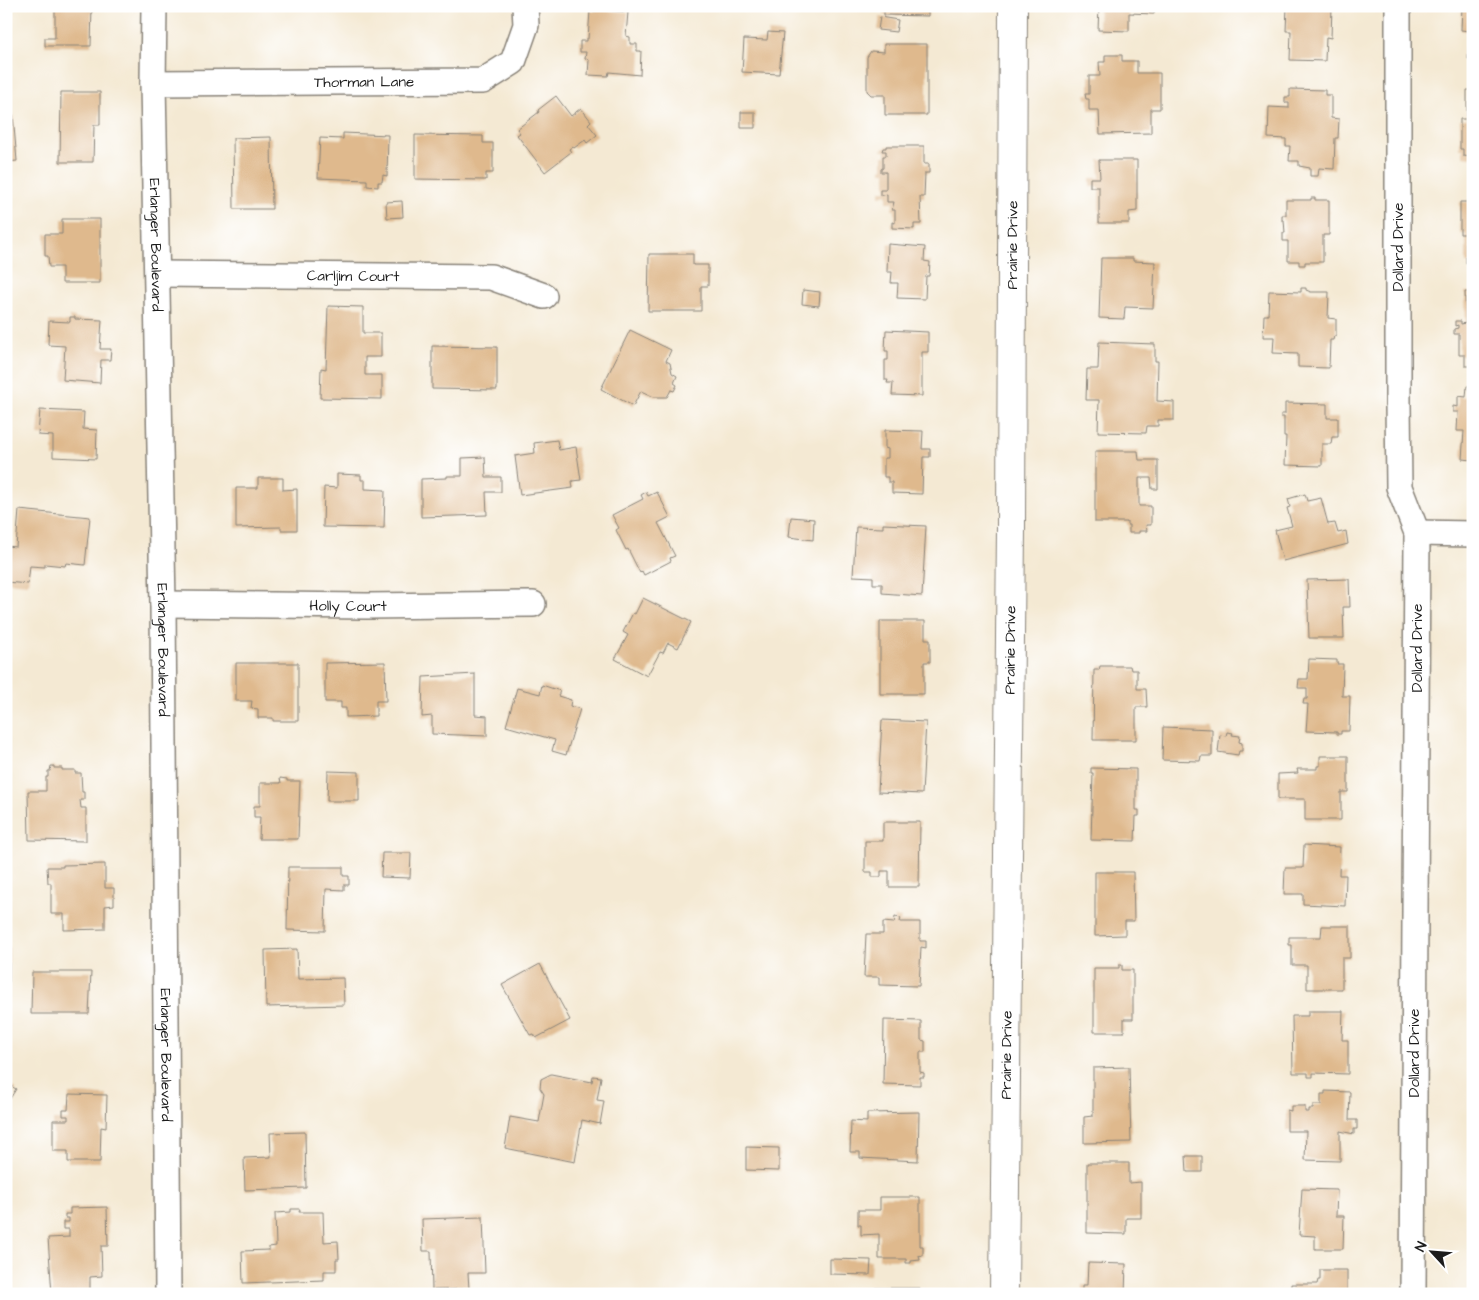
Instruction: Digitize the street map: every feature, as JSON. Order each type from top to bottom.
[{"type":"street","name":"Erlanger Boulevard","points":[[154,6],[153,83],[163,604],[168,1294]]},
{"type":"street","name":"Thorman Lane","points":[[153,83],[483,81],[513,62],[526,26],[525,6]]},
{"type":"street","name":"Prairie Drive","points":[[1004,1294],[1011,548],[1013,6]]},
{"type":"street","name":"Dollard Drive","points":[[1398,6],[1399,487],[1418,533],[1413,1294]]},
{"type":"street","name":"Carljim Court","points":[[158,274],[491,277],[544,296]]},
{"type":"street","points":[[1418,533],[1473,534]]},
{"type":"street","name":"Holly Court","points":[[163,604],[367,606],[532,604]]},
{"type":"building","points":[[55,6],[92,6],[91,46],[45,46],[45,38],[55,38]]},
{"type":"building","points":[[884,6],[928,6],[928,16],[884,15]]},
{"type":"building","points":[[1099,6],[1155,6],[1154,14],[1129,13],[1129,31],[1098,30]]},
{"type":"building","points":[[1287,6],[1332,6],[1331,38],[1326,37],[1325,61],[1290,60],[1291,31],[1286,31]]},
{"type":"building","points":[[1462,6],[1473,6],[1473,59],[1468,59],[1469,31],[1461,30]]},
{"type":"building","points":[[595,8],[628,12],[626,36],[630,37],[630,44],[637,44],[637,51],[641,51],[640,75],[609,72],[608,76],[588,75],[589,60],[585,59],[586,52],[580,52],[580,41],[588,39],[590,11],[595,11]]},
{"type":"building","points":[[880,17],[898,20],[896,32],[878,30]]},
{"type":"building","points":[[768,32],[783,33],[779,74],[742,72],[744,39],[767,40]]},
{"type":"building","points":[[884,44],[927,44],[927,115],[885,115],[885,95],[871,95],[867,91],[867,57],[871,51],[884,52]]},
{"type":"building","points":[[1105,55],[1122,55],[1122,61],[1137,61],[1137,73],[1160,73],[1160,109],[1151,109],[1151,133],[1100,134],[1099,110],[1089,110],[1089,99],[1086,99],[1085,94],[1089,94],[1089,76],[1100,76],[1099,62],[1105,62]]},
{"type":"building","points":[[1290,89],[1325,90],[1325,95],[1331,95],[1331,118],[1339,119],[1338,138],[1335,138],[1334,169],[1319,168],[1318,176],[1310,176],[1310,168],[1299,166],[1299,161],[1289,161],[1290,146],[1286,146],[1286,139],[1268,138],[1269,107],[1289,108],[1289,103],[1285,103],[1285,97],[1290,97]]},
{"type":"building","points":[[1467,90],[1473,90],[1473,157],[1463,156],[1463,149],[1460,149],[1460,119],[1467,119]]},
{"type":"building","points":[[61,92],[100,92],[100,125],[94,125],[93,162],[60,162]]},
{"type":"building","points":[[6,95],[9,95],[11,115],[13,115],[17,161],[6,162]]},
{"type":"building","points":[[556,96],[571,116],[581,108],[591,121],[588,124],[597,135],[587,143],[585,140],[574,148],[573,146],[569,149],[571,152],[545,172],[517,135],[520,133],[517,129]]},
{"type":"building","points":[[741,112],[755,112],[755,128],[741,128]]},
{"type":"building","points":[[343,133],[388,135],[387,176],[383,175],[382,182],[378,182],[378,187],[367,186],[367,180],[318,178],[320,138],[343,139]]},
{"type":"building","points":[[415,135],[483,136],[483,143],[493,143],[493,173],[486,173],[486,180],[415,179]]},
{"type":"building","points":[[271,137],[272,209],[234,209],[233,138]]},
{"type":"building","points":[[886,146],[924,146],[924,164],[929,164],[929,173],[925,173],[924,197],[920,197],[921,224],[914,224],[914,229],[892,228],[892,222],[895,223],[895,210],[892,210],[894,202],[887,202],[887,194],[880,196],[880,190],[886,190],[886,172],[881,172],[881,169],[883,168],[883,156],[886,156],[886,151],[882,151]]},
{"type":"building","points":[[1099,160],[1137,160],[1137,211],[1129,212],[1129,223],[1099,223],[1099,187],[1090,187],[1090,178],[1100,178]]},
{"type":"building","points":[[1311,198],[1315,198],[1315,200],[1329,200],[1329,235],[1323,235],[1323,262],[1305,262],[1305,265],[1299,265],[1299,261],[1288,261],[1288,241],[1283,241],[1283,233],[1285,233],[1282,215],[1286,215],[1286,200],[1311,200]]},
{"type":"building","points":[[1469,199],[1473,199],[1473,263],[1466,263],[1466,234],[1460,234],[1460,202],[1468,202]]},
{"type":"building","points":[[402,201],[403,217],[387,218],[386,202]]},
{"type":"building","points":[[62,219],[100,219],[100,283],[62,283],[62,267],[49,267],[48,256],[45,256],[45,234],[62,234]]},
{"type":"building","points":[[888,244],[925,247],[924,261],[930,262],[929,276],[926,276],[925,299],[897,298],[898,283],[891,283],[892,272],[887,272]]},
{"type":"building","points":[[649,254],[693,254],[693,265],[708,265],[708,286],[701,286],[701,311],[648,311]]},
{"type":"building","points":[[1101,258],[1133,258],[1133,261],[1155,262],[1153,308],[1125,307],[1124,319],[1099,318]]},
{"type":"building","points":[[1301,288],[1306,288],[1306,290],[1311,292],[1329,292],[1328,318],[1336,319],[1336,336],[1334,336],[1333,340],[1330,340],[1329,368],[1298,367],[1298,354],[1273,353],[1274,337],[1263,337],[1264,315],[1268,315],[1269,291],[1301,292]]},
{"type":"building","points":[[803,290],[820,292],[819,306],[802,304]]},
{"type":"building","points":[[1465,292],[1473,292],[1473,366],[1465,366],[1465,355],[1459,355],[1459,334],[1454,334],[1454,329],[1458,328],[1458,325],[1455,326],[1455,321],[1461,321],[1461,324],[1466,323]]},
{"type":"building","points":[[328,306],[363,307],[363,333],[381,333],[381,357],[365,357],[365,375],[382,375],[382,399],[320,398],[321,368],[326,369]]},
{"type":"building","points":[[70,317],[75,317],[75,319],[102,320],[100,349],[111,349],[110,360],[101,360],[100,383],[63,380],[65,346],[48,345],[49,321],[70,322]]},
{"type":"building","points":[[630,330],[671,350],[666,361],[670,363],[672,373],[677,376],[674,383],[677,385],[674,391],[671,390],[667,397],[654,397],[641,391],[633,406],[601,389]]},
{"type":"building","points":[[886,330],[928,332],[928,352],[922,352],[922,396],[892,395],[893,383],[887,383],[888,380],[885,380],[885,360],[888,360],[888,351],[885,351]]},
{"type":"building","points":[[1099,342],[1155,344],[1155,361],[1158,361],[1157,401],[1174,402],[1174,420],[1158,420],[1158,426],[1147,426],[1146,433],[1098,432],[1099,400],[1086,400],[1087,369],[1098,369]]},
{"type":"building","points":[[432,346],[497,347],[497,390],[432,389]]},
{"type":"building","points":[[1467,386],[1473,386],[1473,460],[1462,459],[1464,431],[1457,431],[1458,412],[1453,412],[1453,406],[1458,407],[1458,396],[1466,397]]},
{"type":"building","points":[[1285,403],[1327,404],[1327,418],[1338,418],[1338,437],[1332,437],[1331,444],[1322,444],[1322,466],[1285,465],[1286,436],[1284,436],[1284,417],[1281,417],[1281,414],[1285,414]]},
{"type":"building","points":[[40,410],[84,412],[83,429],[97,430],[96,459],[53,457],[53,436],[38,435]]},
{"type":"building","points":[[885,430],[923,431],[922,449],[930,449],[930,457],[923,457],[922,494],[892,493],[892,482],[888,482],[888,477],[884,477],[884,458],[888,458],[888,449],[885,448]]},
{"type":"building","points":[[557,440],[559,450],[576,447],[581,480],[572,481],[573,488],[520,495],[515,456],[535,453],[534,443]]},
{"type":"building","points":[[1095,451],[1138,451],[1139,460],[1158,460],[1158,489],[1152,489],[1151,478],[1139,478],[1139,506],[1151,506],[1151,525],[1146,525],[1147,531],[1129,533],[1127,522],[1095,522]]},
{"type":"building","points":[[485,457],[486,477],[501,477],[501,492],[486,492],[487,515],[421,517],[421,479],[462,476],[462,458]]},
{"type":"building","points":[[337,474],[361,475],[361,480],[365,480],[365,489],[385,490],[384,528],[323,527],[324,487],[337,488]]},
{"type":"building","points":[[258,478],[283,478],[283,490],[297,489],[297,530],[281,530],[281,527],[236,528],[236,488],[258,488]]},
{"type":"building","points":[[646,492],[648,496],[657,492],[670,517],[658,523],[675,556],[670,558],[671,561],[644,575],[642,571],[640,573],[628,549],[626,550],[616,530],[619,528],[612,515],[643,499],[641,495]]},
{"type":"building","points":[[1305,494],[1307,501],[1321,498],[1328,524],[1335,523],[1338,533],[1346,531],[1348,544],[1283,561],[1275,530],[1292,526],[1287,508],[1290,507],[1288,499]]},
{"type":"building","points":[[19,510],[90,517],[85,565],[66,563],[65,566],[45,564],[45,567],[30,566],[28,584],[6,582],[6,546],[16,547]]},
{"type":"building","points":[[791,517],[814,519],[813,540],[789,537]]},
{"type":"building","points":[[883,524],[926,526],[922,596],[882,593],[882,584],[873,584],[873,577],[853,576],[856,527],[883,528]]},
{"type":"building","points":[[1349,579],[1350,607],[1343,607],[1344,638],[1309,638],[1307,580]]},
{"type":"building","points":[[643,598],[691,622],[678,648],[668,643],[663,653],[660,652],[647,676],[615,659],[628,635],[623,632]]},
{"type":"building","points":[[880,621],[925,621],[925,639],[930,639],[930,662],[924,662],[924,694],[880,694]]},
{"type":"building","points":[[1309,659],[1337,660],[1337,664],[1343,664],[1342,696],[1350,696],[1349,731],[1341,731],[1341,734],[1337,734],[1337,732],[1306,731],[1308,704],[1303,704],[1304,699],[1307,699],[1307,688],[1298,688],[1299,679],[1308,679]]},
{"type":"building","points":[[385,662],[386,701],[376,701],[376,716],[346,717],[346,708],[341,708],[341,702],[325,702],[325,663]]},
{"type":"building","points":[[236,663],[298,663],[298,721],[273,721],[273,718],[258,718],[258,709],[251,708],[252,701],[236,701]]},
{"type":"building","points":[[1100,666],[1130,666],[1131,670],[1137,670],[1137,689],[1146,689],[1147,707],[1136,707],[1136,740],[1093,740],[1094,670],[1099,670]]},
{"type":"building","points":[[475,674],[475,715],[487,716],[487,736],[432,734],[432,716],[422,717],[423,677]]},
{"type":"building","points":[[542,685],[560,691],[558,696],[571,700],[570,706],[580,709],[566,755],[552,751],[555,740],[506,726],[517,688],[540,694]]},
{"type":"building","points":[[882,720],[926,722],[922,794],[878,792]]},
{"type":"building","points":[[1163,727],[1212,729],[1212,756],[1201,756],[1200,761],[1162,760]]},
{"type":"building","points":[[1227,732],[1240,736],[1239,742],[1242,743],[1242,751],[1239,751],[1238,755],[1218,752],[1220,735],[1226,736]]},
{"type":"building","points":[[1320,756],[1348,756],[1348,792],[1341,792],[1341,820],[1305,820],[1305,799],[1278,799],[1278,774],[1298,773],[1297,769],[1317,769],[1317,766],[1320,766]]},
{"type":"building","points":[[51,766],[62,768],[62,770],[75,770],[75,773],[81,773],[84,800],[80,800],[81,808],[86,808],[86,841],[29,840],[28,791],[46,791],[46,777],[48,777],[48,771],[50,771]]},
{"type":"building","points":[[1091,768],[1136,769],[1136,810],[1139,810],[1139,816],[1136,816],[1135,841],[1091,840],[1093,773],[1091,773]]},
{"type":"building","points":[[328,771],[359,772],[359,801],[327,801]]},
{"type":"building","points":[[280,778],[287,779],[287,781],[300,781],[298,839],[259,839],[260,817],[254,817],[254,806],[260,806],[260,783],[281,783]]},
{"type":"building","points":[[883,822],[920,822],[919,887],[889,887],[889,871],[881,871],[881,877],[872,877],[872,872],[865,872],[865,841],[883,841]]},
{"type":"building","points":[[1304,845],[1340,847],[1339,875],[1346,875],[1345,906],[1303,904],[1303,894],[1284,894],[1285,868],[1303,868]]},
{"type":"building","points":[[382,853],[411,853],[410,878],[381,877]]},
{"type":"building","points":[[105,864],[105,888],[114,888],[114,905],[105,906],[105,929],[64,930],[64,914],[51,914],[51,883],[48,883],[47,867]]},
{"type":"building","points":[[288,867],[343,867],[343,876],[349,876],[349,885],[344,885],[344,890],[326,889],[325,931],[287,930]]},
{"type":"building","points":[[1095,872],[1133,872],[1134,921],[1125,921],[1125,935],[1095,936]]},
{"type":"building","points":[[895,917],[901,918],[900,922],[920,922],[920,941],[926,941],[926,948],[921,947],[919,986],[879,985],[879,977],[864,977],[866,934],[883,934],[883,922],[894,923]]},
{"type":"building","points":[[1322,926],[1350,926],[1350,958],[1342,958],[1342,989],[1307,989],[1307,965],[1292,965],[1292,945],[1289,945],[1289,937],[1321,937]]},
{"type":"building","points":[[9,947],[9,982],[6,982],[6,948]]},
{"type":"building","points":[[297,949],[298,979],[343,978],[344,1005],[266,1007],[265,950]]},
{"type":"building","points":[[540,964],[570,1020],[536,1038],[534,1034],[530,1035],[502,985]]},
{"type":"building","points":[[1119,965],[1122,965],[1122,970],[1133,970],[1133,1019],[1124,1019],[1124,1032],[1094,1032],[1094,968],[1119,968]]},
{"type":"building","points":[[32,972],[91,972],[89,1014],[31,1014]]},
{"type":"building","points":[[1308,1011],[1343,1011],[1342,1040],[1348,1040],[1348,1074],[1313,1073],[1313,1077],[1308,1077],[1308,1073],[1293,1073],[1292,1016],[1308,1016]]},
{"type":"building","points":[[884,1020],[921,1021],[921,1040],[925,1041],[925,1052],[920,1052],[920,1072],[924,1073],[924,1077],[920,1077],[920,1085],[883,1084]]},
{"type":"building","points":[[1129,1067],[1131,1142],[1084,1143],[1084,1117],[1093,1116],[1093,1068]]},
{"type":"building","points":[[551,1074],[592,1082],[593,1076],[601,1077],[597,1100],[604,1101],[600,1124],[582,1120],[575,1162],[505,1148],[510,1117],[539,1122],[544,1094],[540,1088],[541,1079]]},
{"type":"building","points":[[6,1083],[16,1089],[6,1105]]},
{"type":"building","points":[[1325,1091],[1350,1092],[1349,1120],[1357,1120],[1357,1129],[1354,1129],[1354,1134],[1340,1131],[1340,1161],[1305,1160],[1306,1131],[1287,1131],[1287,1110],[1291,1111],[1291,1106],[1305,1106],[1305,1112],[1309,1112],[1309,1109],[1313,1109],[1313,1105],[1321,1105],[1321,1094],[1325,1094]]},
{"type":"building","points":[[69,1094],[107,1095],[106,1128],[101,1127],[100,1162],[68,1162],[68,1151],[53,1151],[53,1120],[68,1120],[68,1116],[63,1116],[63,1110],[68,1110]]},
{"type":"building","points":[[919,1112],[918,1161],[860,1158],[860,1152],[850,1152],[851,1121],[867,1122],[867,1113]]},
{"type":"building","points":[[305,1132],[306,1188],[245,1190],[244,1158],[271,1157],[270,1133]]},
{"type":"building","points":[[746,1147],[779,1148],[779,1171],[746,1170]]},
{"type":"building","points":[[1186,1156],[1202,1156],[1202,1172],[1187,1172]]},
{"type":"building","points":[[1087,1163],[1129,1163],[1129,1183],[1141,1182],[1141,1218],[1126,1218],[1126,1234],[1087,1233]]},
{"type":"building","points":[[1302,1189],[1337,1190],[1336,1216],[1344,1216],[1343,1249],[1315,1249],[1315,1236],[1299,1235]]},
{"type":"building","points":[[880,1197],[920,1197],[920,1246],[923,1246],[923,1256],[919,1255],[920,1260],[906,1263],[906,1259],[879,1259],[879,1234],[861,1235],[861,1225],[858,1225],[858,1210],[880,1210]]},
{"type":"building","points":[[107,1207],[108,1246],[101,1246],[102,1276],[90,1277],[90,1294],[52,1294],[48,1238],[69,1237],[69,1229],[63,1229],[63,1222],[69,1222],[69,1218],[65,1218],[65,1214],[70,1214],[70,1208]]},
{"type":"building","points":[[291,1209],[300,1209],[299,1212],[323,1212],[324,1242],[338,1241],[339,1259],[336,1259],[336,1271],[324,1271],[324,1280],[243,1283],[242,1251],[269,1250],[269,1247],[276,1246],[275,1213],[291,1212]]},
{"type":"building","points":[[483,1217],[485,1273],[468,1273],[469,1289],[432,1290],[431,1251],[423,1251],[422,1219]]},
{"type":"building","points":[[830,1259],[871,1260],[870,1275],[830,1274]]},
{"type":"building","points":[[1088,1263],[1126,1264],[1125,1294],[1088,1294],[1088,1292],[1082,1291],[1082,1285],[1087,1285]]},
{"type":"building","points":[[1320,1270],[1347,1270],[1347,1294],[1291,1294],[1291,1284],[1317,1284],[1318,1280],[1320,1280]]},
{"type":"building","points":[[875,1288],[920,1288],[920,1294],[875,1294]]}]
